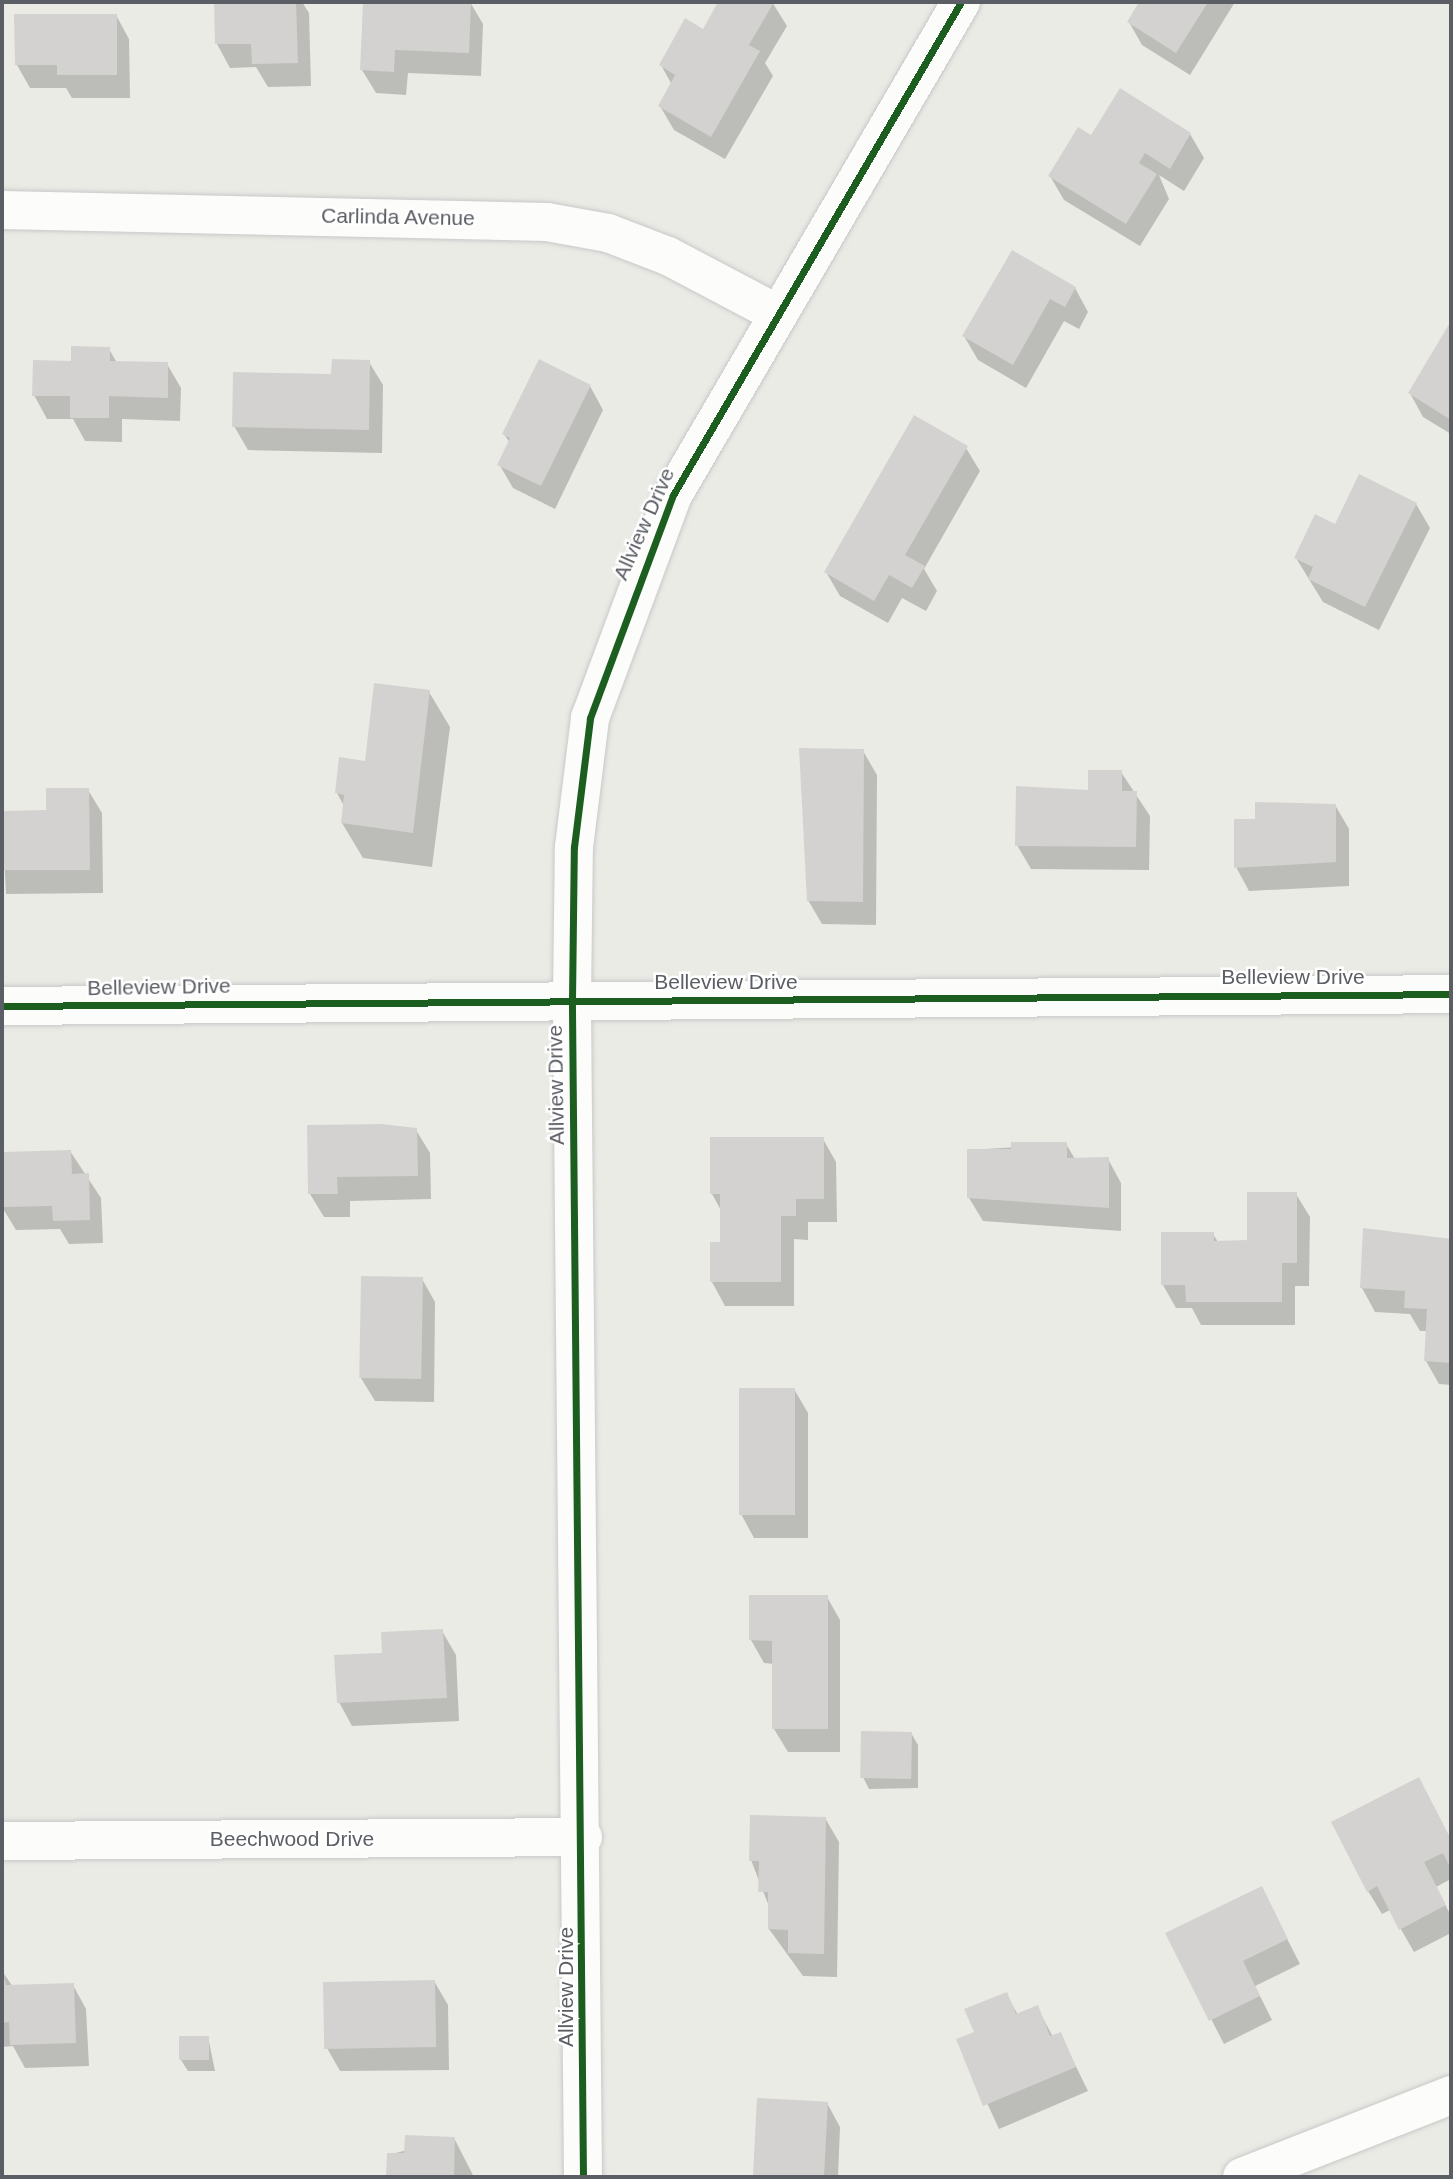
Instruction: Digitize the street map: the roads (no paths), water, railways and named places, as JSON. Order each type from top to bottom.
[{"type":"street","name":"Allview Drive","points":[[583,2177],[583,1837],[572,1000],[574,847],[590,718],[673,495],[774,312],[961,2]]},
{"type":"street","name":"Carlinda Avenue","points":[[2,210],[547,222],[608,233],[668,256],[774,312]]},
{"type":"street","name":"Belleview Drive","points":[[2,1006],[1451,994]]},
{"type":"street","name":"Beechwood Drive","points":[[2,1841],[583,1837]]},
{"type":"street","points":[[1242,2177],[1451,2095]]}]
